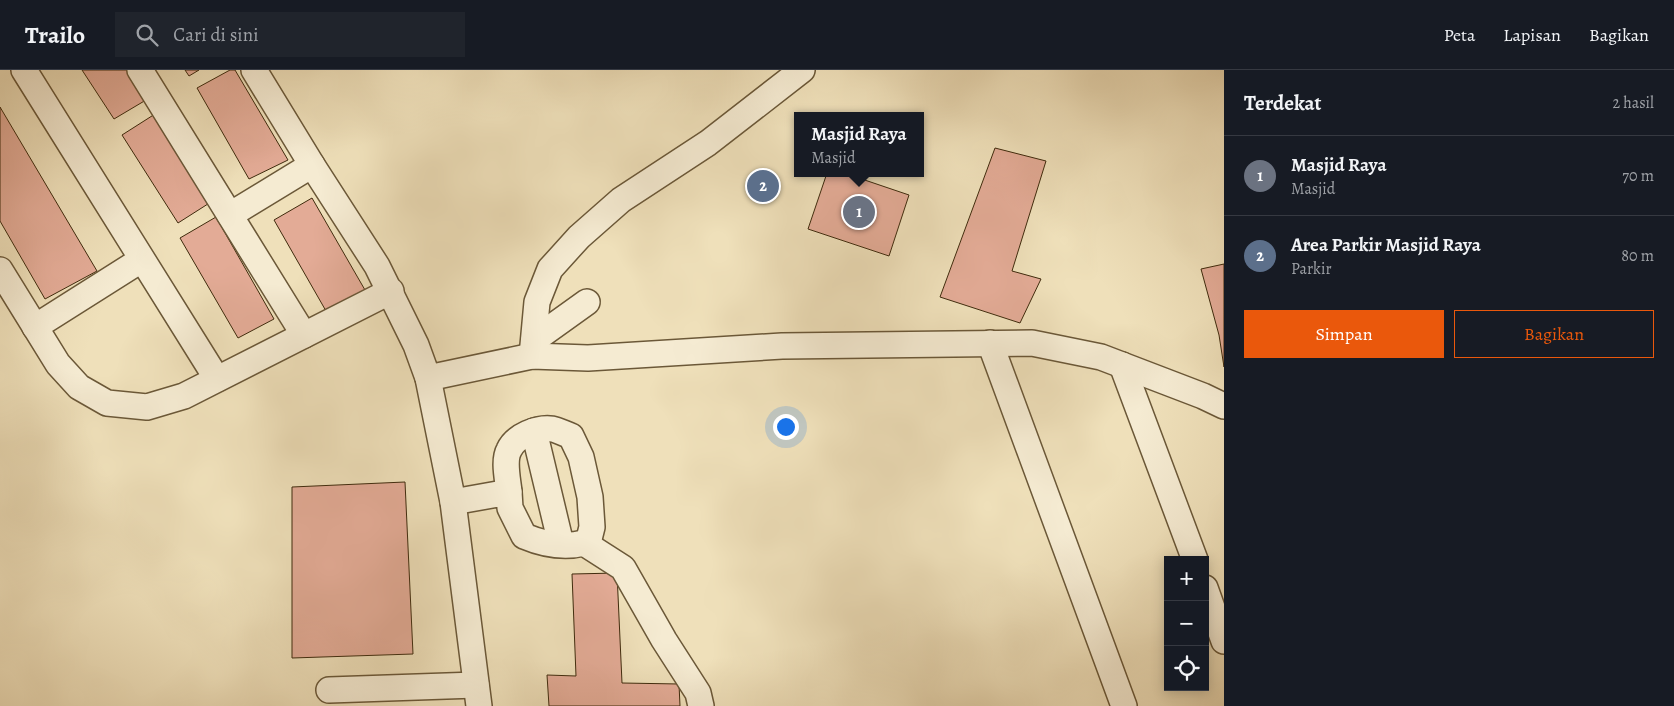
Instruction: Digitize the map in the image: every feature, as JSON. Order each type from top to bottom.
[{"type":"street","points":[[24,70],[217,379]]},
{"type":"street","points":[[140,70],[304,335]]},
{"type":"street","points":[[254,70],[377,266],[416,345],[428,378],[453,502],[478,695],[329,690]]},
{"type":"street","points":[[533,348],[537,302],[550,269],[579,237],[621,200],[708,143],[802,70]]},
{"type":"street","points":[[230,215],[312,165]]},
{"type":"street","points":[[35,328],[141,260]]},
{"type":"street","points":[[0,270],[58,364],[79,387],[107,403],[147,407],[184,396],[391,291]]},
{"type":"street","points":[[428,378],[533,348],[587,302]]},
{"type":"street","points":[[990,343],[1124,706]]},
{"type":"street","points":[[533,348],[588,358],[782,346],[1032,343],[1101,357],[1203,396],[1224,406]]},
{"type":"street","points":[[1122,365],[1194,556]]},
{"type":"street","points":[[552,429],[571,436],[581,457],[590,497],[592,527],[589,539],[573,544],[541,544],[524,536],[510,508],[509,492],[506,464],[508,451],[516,440],[534,431],[552,429]]},
{"type":"street","points":[[534,431],[573,544],[623,568],[664,640],[698,693],[701,706]]},
{"type":"street","points":[[453,502],[509,492]]},
{"type":"street","points":[[1209,599],[1224,641]]},
{"type":"building","points":[[82,70],[128,70],[146,100],[114,119]]},
{"type":"building","points":[[185,70],[199,70],[189,76]]},
{"type":"building","points":[[230,70],[235,70],[288,160],[249,179],[197,88]]},
{"type":"building","points":[[0,107],[97,271],[45,299],[0,221]]},
{"type":"building","points":[[155,114],[211,202],[178,223],[122,135]]},
{"type":"building","points":[[995,148],[1046,161],[1012,271],[1041,279],[1020,323],[940,297]]},
{"type":"building","points":[[826,177],[856,177],[909,195],[889,256],[808,229]]},
{"type":"building","points":[[312,198],[365,290],[326,311],[274,220]]},
{"type":"building","points":[[216,217],[274,319],[238,338],[180,238]]},
{"type":"building","points":[[1224,264],[1224,367],[1219,335],[1201,269]]},
{"type":"building","points":[[405,482],[413,654],[292,658],[292,487]]},
{"type":"building","points":[[617,573],[622,683],[679,684],[680,706],[549,706],[547,675],[576,676],[572,574]]},
{"type":"place","name":"Area Parkir Masjid Raya","points":[[763,186]]},
{"type":"place","name":"Masjid Raya","points":[[859,212]]}]
